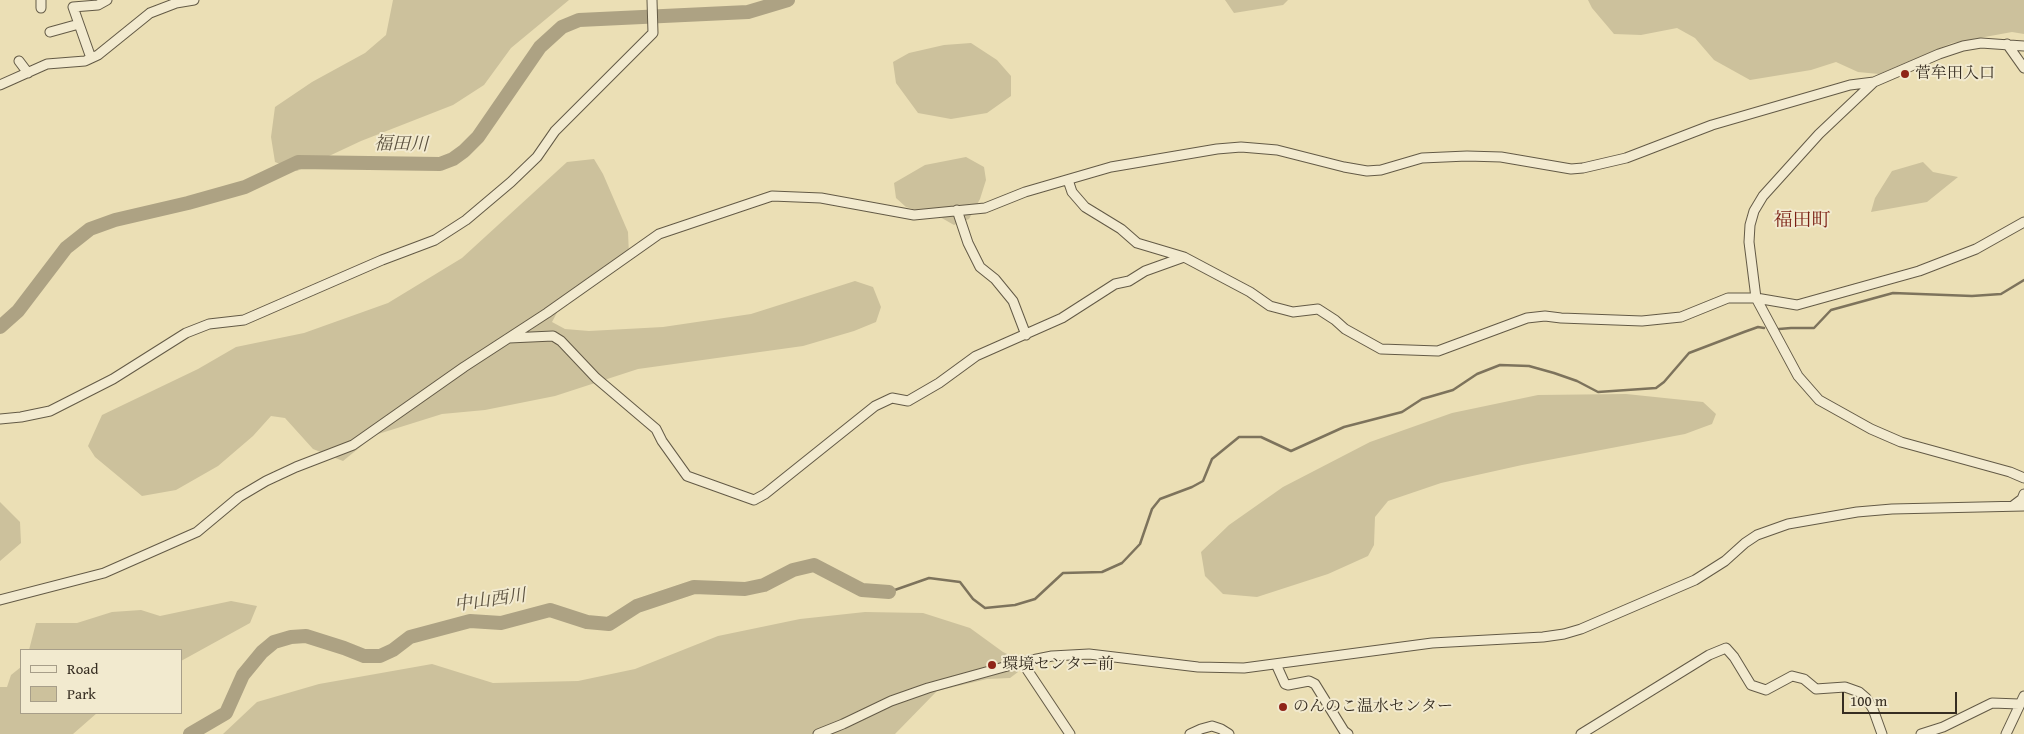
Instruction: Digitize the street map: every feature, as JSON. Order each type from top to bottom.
[{"type":"street","points":[[91,58],[73,7],[98,4],[107,0]]},
{"type":"street","points":[[0,85],[47,64],[85,61],[150,13],[182,1],[194,0]]},
{"type":"street","points":[[0,418],[21,418],[50,411],[113,379],[186,333],[208,324],[244,320],[382,260],[435,240],[466,220],[511,182],[537,157],[555,131],[653,34],[652,0]]},
{"type":"street","points":[[50,32],[78,24]]},
{"type":"street","points":[[0,600],[104,572],[197,532],[239,497],[266,481],[353,445],[420,397],[617,265],[659,234],[772,196],[821,198],[914,215],[985,208],[1025,192],[1111,168],[1216,149],[1241,147],[1277,150],[1367,171],[1381,170],[1422,158],[1467,156],[1501,157],[1571,169],[1583,168],[1626,158],[1712,124],[1850,85],[1874,82],[1939,54],[1963,46],[1981,43],[2024,46]]},
{"type":"street","points":[[2007,44],[2024,68]]},
{"type":"street","points":[[19,60],[28,73]]},
{"type":"street","points":[[1874,82],[1813,141],[1763,196],[1754,211],[1750,225],[1749,242],[1756,298],[1798,376],[1819,400],[1870,429],[1901,442],[2010,472],[2024,478]]},
{"type":"street","points":[[1068,180],[1072,192],[1085,207],[1121,229],[1137,243],[1184,257],[1250,292],[1270,306],[1293,312],[1318,309],[1345,329],[1381,349],[1438,351],[1527,318],[1545,316],[1642,322],[1681,317],[1728,298],[1756,298],[1797,305],[1919,271],[1976,249],[2024,222]]},
{"type":"street","points":[[957,210],[968,243],[980,267],[995,279],[1013,301],[1026,335]]},
{"type":"street","points":[[509,338],[553,336],[561,340],[596,378],[656,429],[662,441],[687,476],[754,500],[765,494],[875,406],[892,398],[908,401],[939,383],[976,356],[1062,318],[1115,284],[1129,281],[1145,271],[1184,257]]},
{"type":"street","points":[[2014,505],[2022,499],[2024,494]]},
{"type":"street","points":[[818,734],[891,701],[928,688],[1022,662],[1052,656],[1089,654],[1217,668],[1276,664],[1432,642],[1543,637],[1564,634],[1582,629],[1695,580],[1711,571],[1758,535],[1788,524],[1858,512],[1892,509],[2024,506]]},
{"type":"street","points":[[1581,734],[1709,656],[1726,648],[1734,657],[1751,685],[1766,690],[1792,676],[1804,679],[1816,689],[1845,687],[1858,692],[1866,698],[1873,709],[1882,734]]},
{"type":"street","points":[[1022,662],[1070,734]]},
{"type":"street","points":[[1276,664],[1285,684],[1288,686],[1309,681],[1315,684],[1344,731],[1348,734]]},
{"type":"street","points":[[1921,734],[1943,727],[1992,703],[2021,700],[2006,734]]},
{"type":"street","points":[[1190,734],[1201,728],[1212,726],[1229,734]]},
{"type":"green space","points":[[393,0],[569,0],[511,48],[484,85],[453,105],[361,141],[297,171],[275,162],[271,137],[275,107],[312,82],[365,53],[386,35]]},
{"type":"green space","points":[[1225,0],[1288,0],[1283,5],[1234,13]]},
{"type":"green space","points":[[1588,0],[2024,0],[2024,34],[2012,32],[1952,43],[1879,74],[1858,72],[1836,62],[1811,70],[1750,80],[1714,60],[1695,38],[1677,28],[1641,35],[1614,34],[1592,8]]},
{"type":"green space","points":[[971,43],[997,60],[1011,76],[1011,96],[987,113],[951,119],[918,113],[896,83],[893,62],[909,53],[944,45]]},
{"type":"green space","points":[[966,157],[984,167],[986,180],[980,199],[969,219],[954,225],[940,217],[906,207],[896,198],[894,183],[925,165]]},
{"type":"green space","points":[[594,159],[603,174],[628,232],[629,255],[561,305],[552,322],[565,329],[589,331],[663,327],[751,314],[855,281],[873,287],[881,307],[876,322],[854,331],[803,346],[638,369],[555,396],[485,410],[442,414],[375,435],[343,461],[313,449],[285,418],[271,416],[253,436],[218,466],[176,490],[142,496],[95,457],[88,446],[102,415],[198,369],[236,347],[304,333],[388,303],[462,258],[567,162]]},
{"type":"green space","points":[[1923,162],[1933,172],[1958,177],[1927,202],[1871,212],[1875,198],[1892,171]]},
{"type":"green space","points":[[1626,394],[1703,402],[1716,414],[1712,424],[1685,434],[1522,465],[1441,483],[1388,501],[1375,517],[1374,545],[1368,556],[1328,574],[1257,597],[1223,594],[1205,576],[1201,552],[1229,525],[1283,487],[1370,442],[1452,413],[1538,395]]},
{"type":"green space","points":[[0,502],[20,522],[21,543],[0,561]]},
{"type":"green space","points":[[231,601],[257,606],[250,623],[182,660],[182,649],[29,649],[36,623],[77,623],[112,612],[141,610],[160,616]]},
{"type":"green space","points":[[865,612],[923,613],[970,628],[1003,652],[1018,659],[1018,672],[1010,678],[987,679],[937,691],[895,734],[223,734],[257,702],[319,684],[432,664],[493,683],[578,681],[635,669],[718,636],[800,619]]},
{"type":"green space","points":[[20,668],[20,714],[96,714],[73,734],[0,734],[0,687],[7,687],[11,675]]},
{"type":"waterway","name":"福田川","points":[[0,327],[18,311],[66,248],[90,229],[115,220],[245,187],[298,162],[440,164],[453,159],[478,137],[540,47],[562,27],[579,20],[748,12],[788,0]]},
{"type":"waterway","points":[[1779,329],[1814,328],[1831,310],[1893,293],[1972,296],[2001,294],[2024,280]]},
{"type":"waterway","points":[[889,592],[929,578],[960,582],[973,599],[985,608],[1015,605],[1035,599],[1063,573],[1102,572],[1122,563],[1140,544],[1152,509],[1160,499],[1203,481],[1212,459],[1239,437],[1261,437],[1291,451],[1344,427],[1402,412],[1422,399],[1453,390],[1477,374],[1500,365],[1529,366],[1577,381],[1598,392],[1656,388],[1664,382],[1689,353],[1758,327],[1764,328]]},
{"type":"waterway","name":"中山西川","points":[[190,734],[226,713],[243,675],[262,652],[274,642],[291,637],[306,636],[364,656],[380,656],[393,650],[410,637],[470,621],[501,623],[550,610],[587,622],[609,624],[637,606],[694,587],[745,589],[764,585],[793,570],[814,565],[862,590],[889,592]]},
{"type":"place","name":"菅牟田入口","points":[[1905,74]]},
{"type":"place","name":"環境センター前","points":[[992,665]]},
{"type":"place","name":"のんのこ温水センター","points":[[1283,707]]},
{"type":"district","name":"福田町","points":[[1802,221]]}]
